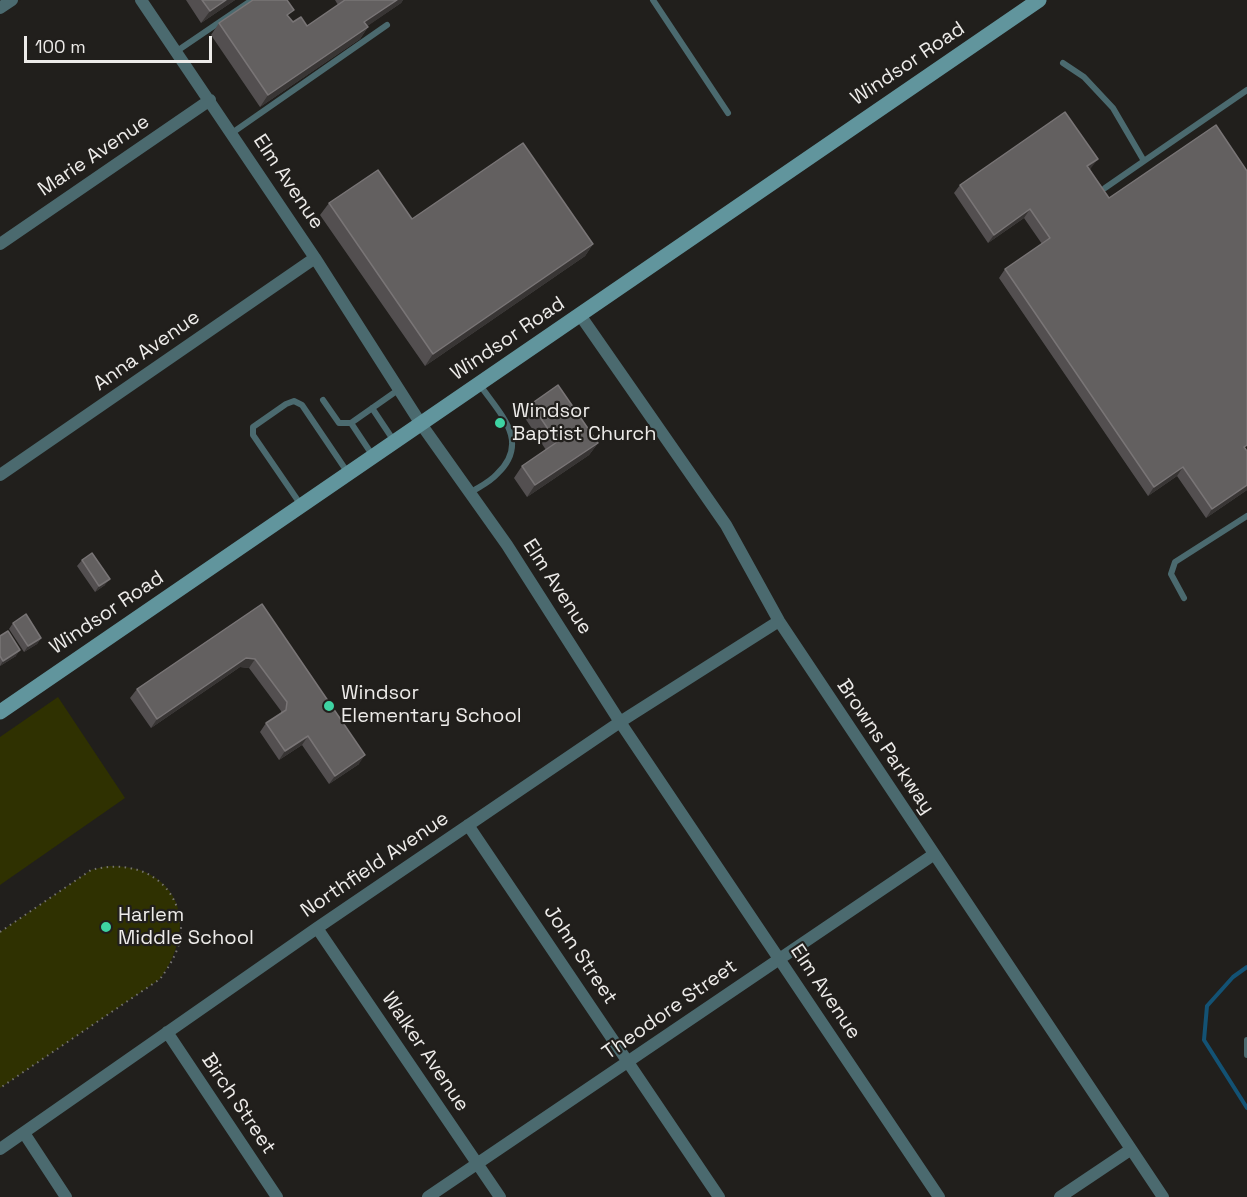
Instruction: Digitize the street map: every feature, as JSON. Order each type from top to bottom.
[{"type":"street","points":[[0,8],[12,0]]},
{"type":"street","name":"Elm Avenue","points":[[141,0],[315,258],[421,424],[507,545],[620,722],[939,1197]]},
{"type":"street","name":"Windsor Road","points":[[0,712],[1039,0]]},
{"type":"street","name":"Marie Avenue","points":[[0,244],[210,100]]},
{"type":"street","name":"Anna Avenue","points":[[0,476],[315,258]]},
{"type":"street","name":"Browns Parkway","points":[[580,315],[726,525],[779,621],[1163,1197]]},
{"type":"street","name":"Northfield Avenue","points":[[0,1149],[468,825],[620,722],[779,621]]},
{"type":"street","name":"John Street","points":[[468,825],[719,1197]]},
{"type":"street","name":"Theodore Street","points":[[428,1197],[933,855]]},
{"type":"street","name":"Walker Avenue","points":[[317,928],[500,1197]]},
{"type":"street","name":"Birch Street","points":[[167,1032],[277,1197]]},
{"type":"street","points":[[24,1133],[66,1197]]},
{"type":"street","points":[[1060,1197],[1130,1150]]},
{"type":"lane","points":[[177,51],[252,0]]},
{"type":"lane","points":[[653,0],[728,113]]},
{"type":"lane","points":[[232,133],[387,25]]},
{"type":"lane","points":[[1063,63],[1084,77],[1113,108],[1144,161]]},
{"type":"lane","points":[[1105,188],[1247,90]]},
{"type":"lane","points":[[470,493],[497,475],[508,460],[514,446],[512,432],[480,383]]},
{"type":"lane","points":[[323,399],[339,423],[351,423],[399,389]]},
{"type":"lane","points":[[302,505],[253,435],[253,427],[286,404],[294,401],[302,405],[348,473]]},
{"type":"lane","points":[[372,408],[394,442]]},
{"type":"lane","points":[[351,423],[373,456]]},
{"type":"lane","points":[[1184,598],[1172,574],[1175,562],[1247,516]]},
{"type":"lane","points":[[1247,1040],[1247,1055]]},
{"type":"path","points":[[0,932],[92,870],[108,866],[125,867],[147,873],[160,882],[174,896],[182,930],[170,966],[160,979],[0,1088]]},
{"type":"shaded area","points":[[58,697],[125,798],[0,885],[0,737]]},
{"type":"shaded area","points":[[107,866],[129,867],[149,874],[163,884],[172,895],[178,908],[180,922],[179,937],[168,966],[160,979],[0,1088],[0,932],[91,870]]},
{"type":"building","points":[[202,0],[226,0],[210,11]]},
{"type":"building","points":[[253,0],[287,0],[294,10],[287,15],[293,22],[301,17],[307,26],[345,0],[397,0],[364,22],[368,27],[268,95],[219,23]]},
{"type":"building","points":[[1065,112],[1098,159],[1087,166],[1109,198],[1216,125],[1247,171],[1247,445],[1244,447],[1247,451],[1247,485],[1212,509],[1183,467],[1154,487],[1005,269],[1050,238],[1030,209],[994,235],[960,185]]},
{"type":"building","points":[[523,143],[593,244],[433,354],[329,203],[378,170],[412,219]]},
{"type":"building","points":[[558,385],[598,443],[535,485],[522,466],[557,442],[531,404]]},
{"type":"building","points":[[92,553],[110,579],[99,586],[82,560]]},
{"type":"building","name":"Windsor Elementary School","points":[[262,604],[365,755],[335,776],[308,736],[285,751],[266,723],[286,710],[287,702],[255,659],[246,658],[157,719],[137,689]]},
{"type":"building","points":[[26,614],[41,638],[28,646],[13,623]]},
{"type":"building","points":[[8,631],[20,650],[3,661],[0,656],[0,636]]},
{"type":"waterway","points":[[1247,967],[1233,977],[1207,1006],[1204,1040],[1247,1108]]},
{"type":"place","name":"Windsor Baptist Church","points":[[500,423]]},
{"type":"place","name":"Windsor Elementary School","points":[[329,706]]},
{"type":"place","name":"Harlem Middle School","points":[[106,927]]}]
